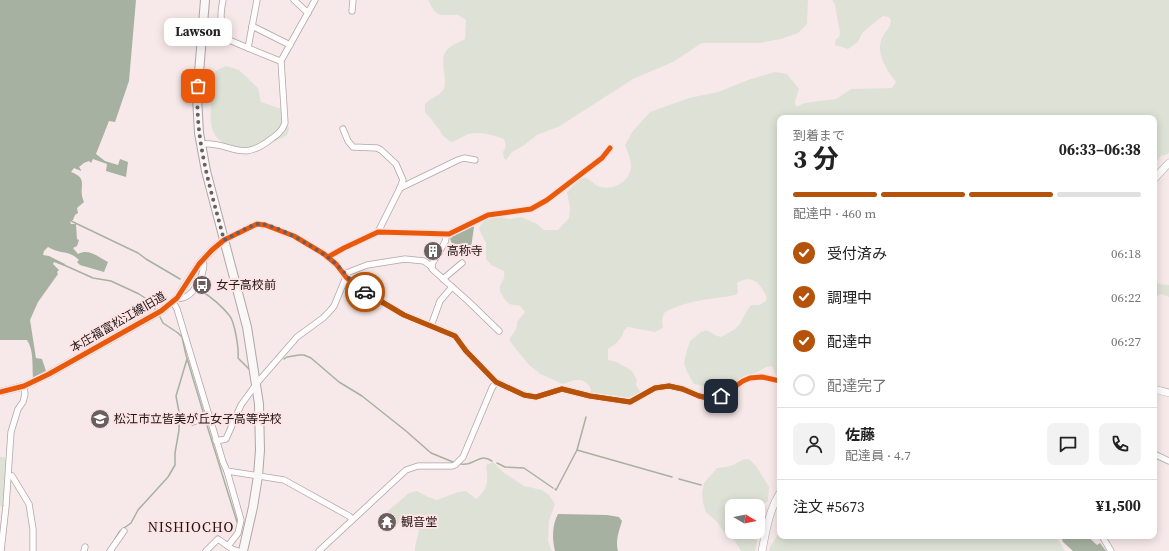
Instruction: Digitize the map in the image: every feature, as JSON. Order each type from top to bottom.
[{"type":"main road","points":[[205,0],[197,97],[197,121],[224,240],[247,327],[257,383],[261,428],[258,476],[243,551]]},
{"type":"street","points":[[223,0],[220,15],[221,23],[229,40],[281,61]]},
{"type":"street","points":[[248,48],[257,0]]},
{"type":"street","points":[[294,0],[308,14]]},
{"type":"street","points":[[201,144],[211,143],[246,151],[264,145],[282,130],[285,123],[281,61],[315,0]]},
{"type":"street","points":[[352,11],[353,0]]},
{"type":"street","points":[[252,26],[290,45]]},
{"type":"street","points":[[343,129],[348,140],[354,146],[377,148],[381,150],[396,164],[403,180],[378,232]]},
{"type":"street","points":[[328,258],[350,245],[378,232],[447,234],[488,215],[531,209],[547,200],[602,158],[610,148]]},
{"type":"street","points":[[400,188],[454,161],[464,158],[475,160]]},
{"type":"street","points":[[1157,176],[1169,162]]},
{"type":"street","points":[[224,240],[256,224],[265,225],[294,236],[336,264],[345,275],[367,293],[404,315],[455,336],[466,351],[496,382],[524,395],[536,397],[562,389],[590,396],[630,402],[655,388],[664,386],[682,389],[708,398],[721,396],[750,378],[777,380]]},
{"type":"street","points":[[432,267],[445,242],[447,234]]},
{"type":"street","name":"本庄福富松江線旧道","points":[[0,392],[24,386],[49,374],[161,311],[175,300],[203,260],[224,240]]},
{"type":"street","points":[[216,441],[226,439],[241,405],[257,383],[297,337],[323,318],[334,306],[345,275],[367,265],[405,259],[424,261],[499,331]]},
{"type":"street","points":[[443,279],[462,263]]},
{"type":"street","points":[[431,326],[440,301],[452,287]]},
{"type":"street","points":[[175,300],[206,416],[227,471],[241,520],[238,533],[228,546]]},
{"type":"street","points":[[319,551],[401,474],[410,468],[418,466],[455,465],[463,457],[492,388],[496,382]]},
{"type":"street","points":[[1,551],[6,506],[11,432],[18,409],[25,394],[24,386]]},
{"type":"street","points":[[1157,390],[1169,393]]},
{"type":"street","points":[[193,422],[206,416]]},
{"type":"street","points":[[1157,455],[1169,461]]},
{"type":"street","points":[[227,471],[284,480],[352,519]]},
{"type":"street","points":[[12,476],[29,504],[33,528],[33,551]]},
{"type":"street","points":[[762,551],[768,521],[777,499]]},
{"type":"street","points":[[110,551],[124,531]]},
{"type":"street","points":[[206,551],[217,539],[238,551]]},
{"type":"street","points":[[1104,539],[1111,551]]},
{"type":"shaded area","points":[[0,0],[136,0],[129,81],[115,122],[109,121],[96,154],[105,161],[118,165],[120,159],[128,162],[126,177],[106,171],[107,164],[93,159],[91,163],[89,161],[79,167],[81,171],[74,168],[71,172],[77,175],[82,181],[82,197],[84,202],[77,208],[78,213],[75,215],[73,220],[70,221],[71,224],[76,224],[77,239],[79,240],[77,246],[73,248],[78,254],[82,252],[90,253],[108,262],[104,272],[80,265],[77,262],[79,260],[70,254],[48,247],[44,251],[43,255],[49,256],[65,264],[64,266],[54,262],[53,264],[59,270],[57,272],[58,274],[38,302],[30,320],[36,358],[42,359],[46,371],[33,378],[32,353],[27,340],[0,340]]},
{"type":"shaded area","points":[[428,0],[808,0],[807,24],[798,33],[781,39],[760,43],[702,43],[673,62],[633,79],[560,126],[537,135],[523,146],[512,152],[506,160],[503,152],[506,146],[504,139],[486,134],[473,133],[451,142],[443,136],[425,112],[425,104],[443,91],[445,83],[444,56],[451,47],[465,39],[466,20],[458,15],[440,15],[434,11]]},
{"type":"shaded area","points":[[832,0],[1169,0],[1169,152],[1168,154],[1161,156],[1157,161],[1157,115],[777,115],[777,375],[772,366],[767,367],[722,390],[694,384],[684,363],[690,341],[701,332],[707,330],[721,337],[737,327],[751,305],[759,305],[766,301],[766,296],[762,288],[750,279],[737,283],[738,292],[736,295],[691,302],[673,308],[664,313],[662,320],[663,328],[655,332],[628,327],[624,330],[618,341],[608,349],[608,360],[617,362],[632,371],[637,380],[636,385],[641,393],[635,396],[624,399],[592,394],[590,392],[591,389],[585,382],[575,380],[563,384],[540,374],[528,364],[509,340],[517,327],[517,322],[525,312],[520,306],[507,302],[501,293],[500,286],[504,278],[504,271],[491,265],[486,259],[486,243],[479,229],[481,224],[487,218],[494,216],[510,219],[521,217],[537,224],[544,230],[558,230],[569,218],[570,208],[567,192],[582,177],[598,186],[609,188],[624,181],[628,176],[631,166],[630,158],[625,145],[633,131],[650,112],[689,98],[718,92],[748,80],[775,72],[787,74],[799,89],[795,102],[796,106],[804,103],[836,99],[851,89],[892,88],[896,82],[883,60],[880,48],[883,36],[891,23],[891,20],[888,17],[883,16],[862,33],[858,42],[848,49],[835,45],[836,39],[839,37],[840,33],[835,5]]},
{"type":"shaded area","points":[[226,66],[239,70],[258,88],[261,102],[284,110],[289,129],[287,135],[269,143],[247,148],[227,145],[219,139],[213,131],[210,116],[211,79],[215,72]]},
{"type":"shaded area","points":[[472,226],[474,227],[471,248],[461,254],[453,246],[450,239],[455,234]]},
{"type":"shaded area","points":[[1157,282],[1169,285],[1169,297],[1161,294],[1157,296]]},
{"type":"shaded area","points":[[0,457],[4,457],[7,462],[3,508],[0,505]]},
{"type":"shaded area","points":[[749,459],[756,466],[769,487],[768,501],[765,503],[765,499],[725,499],[725,534],[717,522],[706,512],[702,492],[704,483],[717,468],[731,466],[742,460]]},
{"type":"shaded area","points":[[493,462],[504,473],[524,486],[542,490],[549,495],[555,504],[549,521],[548,541],[552,551],[415,551],[419,528],[413,522],[404,519],[390,530],[382,530],[380,525],[382,516],[409,493],[417,491],[437,500],[458,492],[466,491],[476,499],[487,484],[486,465]]},
{"type":"shaded area","points":[[558,514],[607,515],[619,517],[622,521],[617,540],[618,551],[555,551],[553,532]]},
{"type":"shaded area","points":[[777,536],[777,539],[1056,539],[1059,541],[1065,551],[769,551]]},
{"type":"shaded area","points":[[732,539],[756,539],[755,551],[741,551]]},
{"type":"shaded area","points":[[1062,539],[1090,539],[1097,545],[1100,543],[1106,551],[1073,551],[1063,542]]},
{"type":"waterway","points":[[69,220],[138,253],[180,279]]},
{"type":"waterway","points":[[64,265],[93,278],[111,281],[139,294],[148,300],[155,309]]},
{"type":"waterway","points":[[200,290],[216,301],[231,318],[236,336],[238,358],[250,370]]},
{"type":"waterway","points":[[160,317],[163,323],[182,337],[204,415]]},
{"type":"waterway","points":[[284,359],[299,355],[304,355],[311,358],[339,382],[362,396],[431,453],[453,462]]},
{"type":"waterway","points":[[115,539],[120,531],[131,523],[138,510],[168,477],[175,465],[175,453],[179,430],[179,412],[176,396],[187,359]]},
{"type":"waterway","points":[[577,450],[586,417]]},
{"type":"waterway","points":[[205,419],[237,522]]},
{"type":"waterway","points":[[555,489],[556,490],[577,450],[672,477]]},
{"type":"waterway","points":[[461,464],[469,464],[483,458],[492,461]]},
{"type":"waterway","points":[[497,463],[505,467],[524,468],[553,488]]},
{"type":"waterway","points":[[679,479],[701,485]]},
{"type":"cycle path","points":[[328,257],[378,232],[449,234],[488,215],[531,209],[547,200],[602,158],[610,148]]},
{"type":"cycle path","points":[[0,392],[24,386],[49,374],[161,311],[177,298],[199,264],[212,250],[224,240],[257,224],[265,225],[294,236],[324,254],[336,264],[346,277],[367,293],[404,315],[455,336],[466,351],[496,382],[524,395],[536,397],[562,389],[590,396],[630,402],[655,388],[669,386],[683,389],[708,398],[721,396],[750,378],[762,377],[777,380]]},
{"type":"way so far","points":[[198,86],[197,121],[206,171],[224,240],[256,224],[265,225],[294,236],[324,254],[336,264],[346,277],[365,292]]},
{"type":"place","name":"Lawson","points":[[198,86]]},
{"type":"place","name":"高称寺","points":[[433,251]]},
{"type":"place","name":"女子高校前","points":[[202,285]]},
{"type":"place","name":"松江市立皆美が丘女子高等学校","points":[[100,419]]},
{"type":"place","name":"観音堂","points":[[387,522]]},
{"type":"district","name":"NISHIOCHO","points":[[191,527]]},
{"type":"route","points":[[365,292],[404,315],[455,336],[466,351],[496,382],[524,395],[536,397],[562,389],[590,396],[630,402],[655,388],[669,386],[708,398],[721,396]]}]
